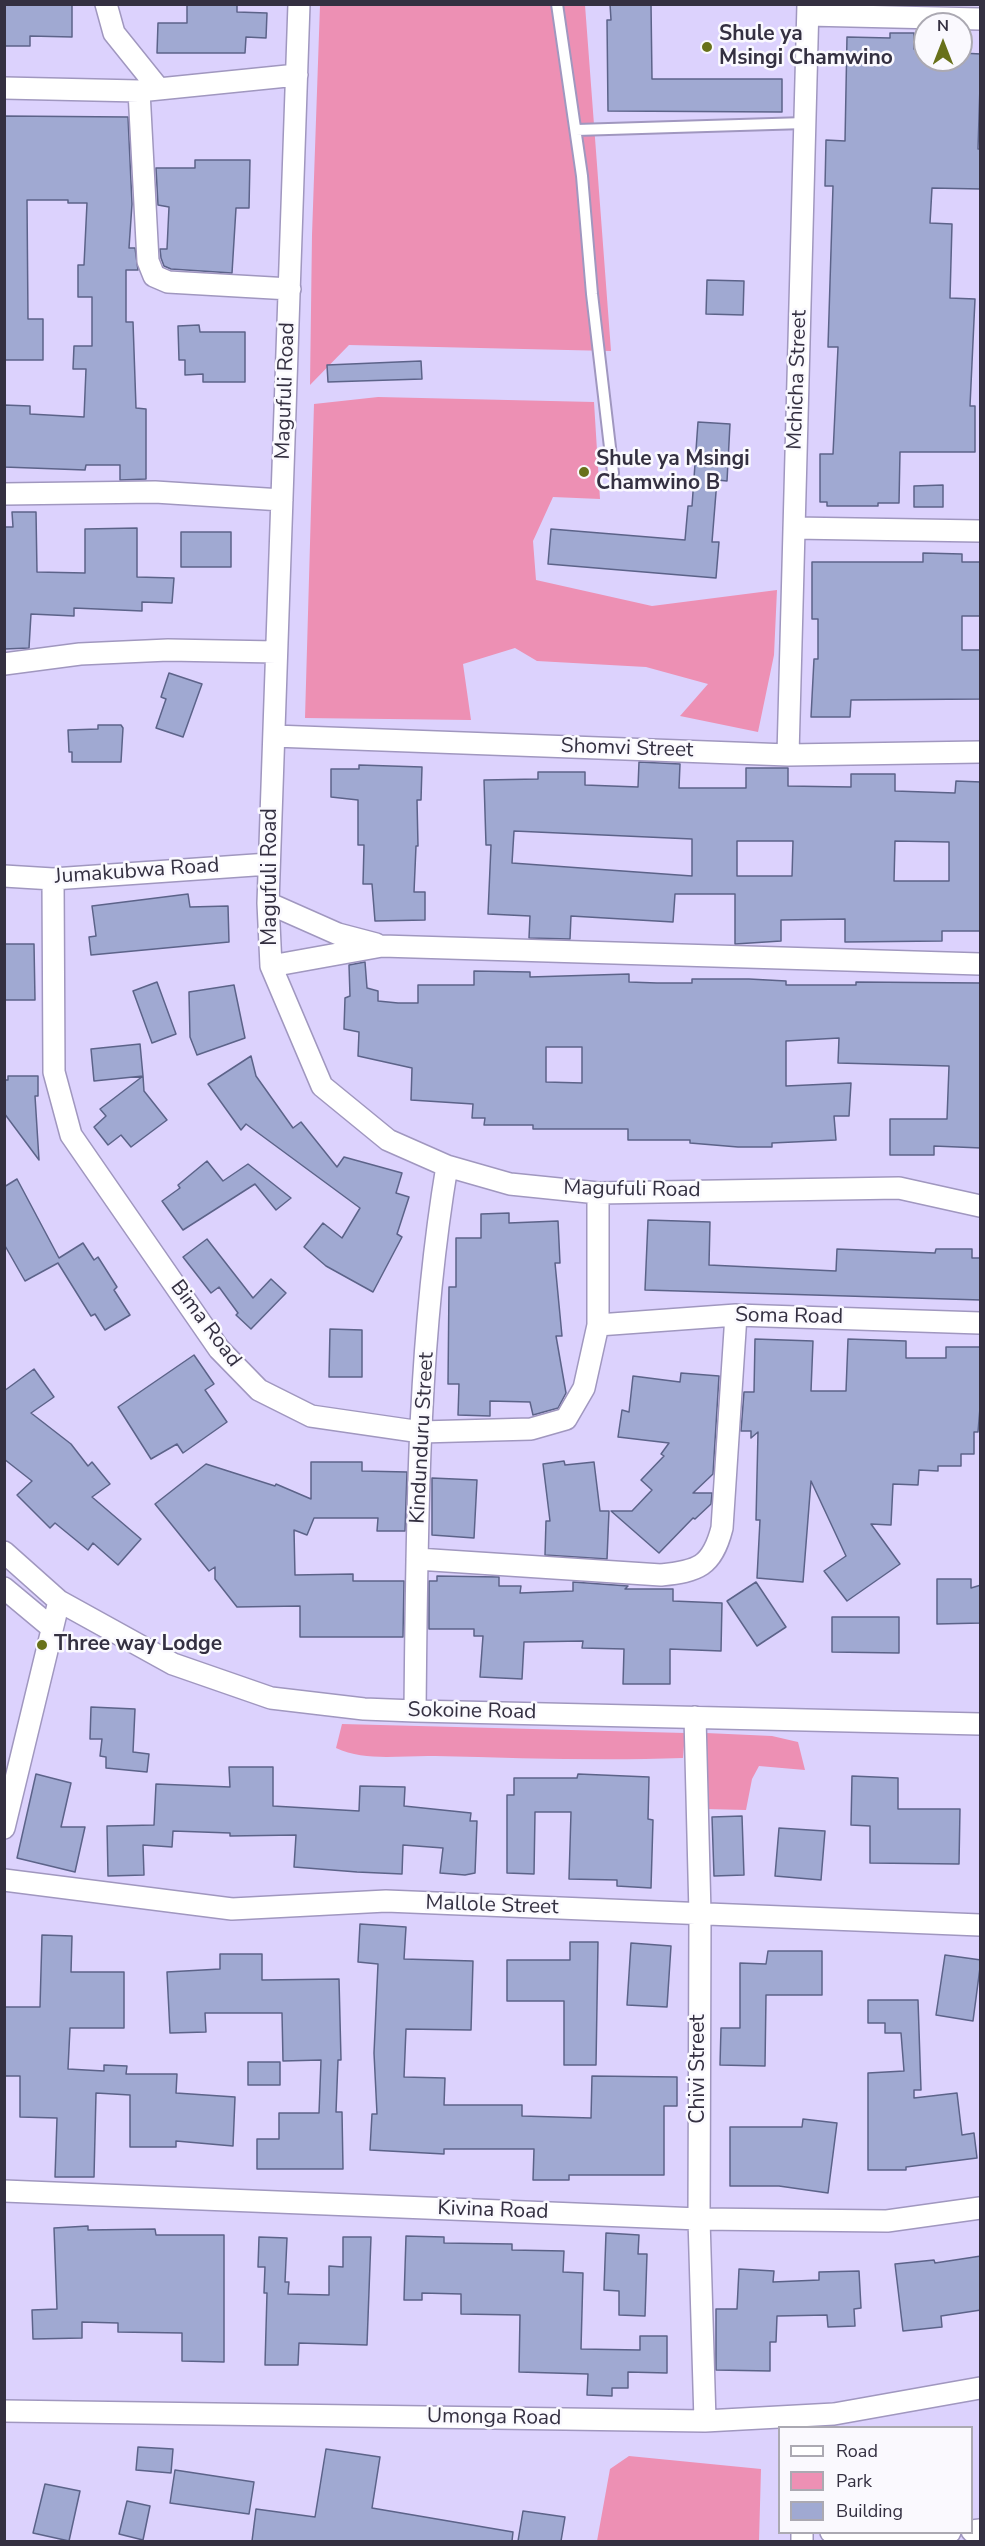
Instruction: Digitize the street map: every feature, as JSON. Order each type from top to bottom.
[{"type":"street","points":[[106,4],[114,33],[149,90],[148,261],[154,276],[168,282],[290,289]]},
{"type":"street","name":"Magufuli Road","points":[[299,4],[268,903],[271,966],[322,1086],[388,1140],[447,1166],[510,1184],[598,1193],[899,1188],[981,1206]]},
{"type":"street","points":[[808,10],[981,19]]},
{"type":"street","name":"Mchicha Street","points":[[788,755],[808,10]]},
{"type":"street","points":[[4,88],[149,90],[297,75]]},
{"type":"street","points":[[4,494],[155,492],[282,500]]},
{"type":"street","points":[[794,528],[981,531]]},
{"type":"street","points":[[4,664],[80,654],[168,650],[276,652]]},
{"type":"street","name":"Shomvi Street","points":[[274,736],[788,755],[981,752]]},
{"type":"street","name":"Jumakubwa Road","points":[[4,876],[53,879],[133,871],[269,864]]},
{"type":"street","name":"Bima Road","points":[[53,879],[54,1072],[71,1135],[219,1349],[259,1390],[310,1416],[421,1432],[531,1429],[566,1419],[584,1388],[598,1325],[598,1193]]},
{"type":"street","points":[[268,903],[338,934],[382,946]]},
{"type":"street","points":[[271,966],[382,946],[981,964]]},
{"type":"street","name":"Kindunduru Street","points":[[415,1711],[421,1432],[434,1242],[447,1166]]},
{"type":"street","points":[[417,1559],[661,1575],[686,1572],[708,1562],[717,1548],[722,1528],[736,1315]]},
{"type":"street","name":"Soma Road","points":[[598,1325],[736,1315],[981,1323]]},
{"type":"street","name":"Sokoine Road","points":[[4,1552],[59,1601],[172,1664],[271,1698],[364,1709],[415,1711],[981,1724]]},
{"type":"street","points":[[4,1588],[52,1628]]},
{"type":"street","points":[[4,1828],[59,1601]]},
{"type":"street","name":"Chivi Street","points":[[695,1717],[700,1914],[699,2219],[705,2421]]},
{"type":"street","name":"Mallole Street","points":[[4,1880],[232,1910],[386,1901],[981,1924]]},
{"type":"street","name":"Kivina Road","points":[[4,2190],[699,2219],[887,2221],[981,2208]]},
{"type":"street","name":"Umonga Road","points":[[4,2411],[802,2422],[834,2414],[981,2388]]},
{"type":"street","points":[[846,2534],[876,2538],[925,2534]]},
{"type":"lane","points":[[557,4],[576,130],[613,473]]},
{"type":"lane","points":[[576,130],[805,123]]},
{"type":"green space","points":[[320,5],[585,5],[611,351],[349,345],[310,385],[312,235]]},
{"type":"green space","points":[[378,397],[594,402],[600,499],[553,497],[533,541],[536,580],[652,606],[777,590],[774,655],[758,732],[680,716],[708,684],[646,667],[537,661],[515,648],[463,664],[471,720],[305,718],[314,404]]},
{"type":"green space","points":[[342,1724],[685,1733],[683,1758],[384,1757],[359,1755],[336,1748]]},
{"type":"green space","points":[[706,1733],[772,1736],[798,1742],[805,1770],[759,1766],[752,1779],[746,1810],[706,1809]]},
{"type":"green space","points":[[629,2456],[761,2469],[759,2541],[597,2541],[610,2469]]},
{"type":"building","points":[[4,4],[72,4],[72,37],[30,36],[30,46],[4,46]]},
{"type":"building","points":[[187,4],[237,4],[237,12],[267,13],[266,38],[246,37],[245,53],[157,53],[158,23],[187,23]]},
{"type":"building","points":[[610,4],[651,4],[652,79],[782,79],[782,112],[608,111],[607,20],[611,20]]},
{"type":"building","points":[[890,33],[913,33],[913,72],[973,72],[973,54],[981,54],[978,149],[981,149],[981,189],[932,188],[930,223],[952,224],[950,298],[975,299],[970,406],[975,406],[975,452],[900,452],[899,503],[878,503],[878,506],[827,506],[827,502],[820,502],[820,454],[833,454],[838,347],[828,347],[833,186],[825,186],[826,140],[845,141],[847,37],[890,38]]},
{"type":"building","points":[[4,116],[128,117],[132,204],[129,248],[135,248],[138,270],[126,270],[126,322],[133,322],[136,408],[146,409],[146,479],[120,480],[120,465],[86,465],[85,470],[4,467],[4,405],[30,406],[30,414],[84,417],[86,369],[73,369],[74,346],[92,346],[92,297],[78,297],[78,265],[84,265],[87,203],[68,203],[68,200],[27,200],[28,319],[43,319],[43,360],[4,360]]},
{"type":"building","points":[[195,160],[250,160],[249,208],[236,208],[232,273],[171,269],[164,266],[161,258],[160,249],[167,249],[169,207],[158,205],[156,168],[195,168]]},
{"type":"building","points":[[707,280],[744,281],[743,315],[706,314]]},
{"type":"building","points":[[199,325],[200,332],[245,332],[245,382],[203,382],[203,374],[185,375],[185,360],[179,360],[178,326]]},
{"type":"building","points":[[421,361],[422,379],[328,382],[327,365]]},
{"type":"building","points":[[698,422],[730,424],[727,481],[717,480],[712,542],[719,542],[716,578],[548,564],[551,529],[685,540],[688,506],[692,506]]},
{"type":"building","points":[[943,485],[943,507],[914,507],[914,486]]},
{"type":"building","points":[[12,512],[36,512],[37,572],[85,573],[85,529],[137,528],[137,577],[174,578],[172,603],[142,602],[142,611],[74,608],[74,616],[31,614],[29,648],[4,649],[4,527],[13,527]]},
{"type":"building","points":[[181,532],[231,532],[231,567],[181,567]]},
{"type":"building","points":[[923,553],[962,554],[962,562],[981,562],[981,616],[962,616],[962,650],[981,650],[981,699],[851,700],[850,717],[811,717],[814,659],[818,659],[818,619],[812,619],[812,562],[923,562]]},
{"type":"building","points":[[169,673],[202,684],[183,737],[156,728],[166,699],[161,697]]},
{"type":"building","points":[[98,725],[121,725],[123,728],[121,762],[72,762],[68,730],[98,729]]},
{"type":"building","points":[[639,762],[680,764],[679,788],[746,788],[746,768],[788,768],[788,786],[851,787],[851,774],[895,774],[895,791],[955,793],[956,781],[981,782],[981,931],[942,931],[942,941],[845,942],[845,919],[781,920],[781,941],[735,944],[735,894],[675,894],[673,922],[571,916],[570,939],[529,938],[530,916],[488,914],[491,845],[486,845],[484,780],[538,779],[538,772],[585,772],[585,785],[638,787]],"holes":[[[514,831],[692,839],[692,876],[512,863]],[[737,841],[793,841],[792,876],[737,876]],[[895,841],[949,842],[949,881],[894,881]]]},
{"type":"building","points":[[359,765],[422,767],[421,800],[417,800],[418,846],[416,846],[414,892],[425,892],[425,920],[375,921],[372,884],[363,884],[364,845],[358,845],[358,800],[331,797],[331,769],[359,769]]},
{"type":"building","points":[[188,894],[190,907],[228,906],[229,942],[91,955],[89,937],[96,936],[92,906]]},
{"type":"building","points":[[4,944],[34,944],[35,1000],[4,1000]]},
{"type":"building","points":[[365,962],[367,988],[378,991],[378,1001],[398,1003],[418,1003],[418,985],[474,985],[474,971],[530,972],[530,977],[629,974],[629,982],[657,983],[692,983],[692,979],[749,979],[786,981],[786,985],[856,985],[856,982],[981,983],[981,1148],[934,1146],[934,1155],[890,1155],[890,1119],[947,1119],[949,1066],[838,1063],[839,1038],[786,1041],[786,1086],[851,1083],[849,1116],[834,1116],[836,1140],[772,1143],[772,1147],[738,1147],[690,1143],[690,1140],[628,1140],[628,1129],[533,1129],[533,1125],[484,1125],[485,1118],[472,1118],[473,1104],[411,1100],[412,1068],[358,1056],[359,1032],[344,1029],[345,998],[350,996],[349,965]],"holes":[[[546,1047],[582,1047],[582,1083],[546,1082]]]},
{"type":"building","points":[[157,982],[176,1034],[152,1043],[133,991]]},
{"type":"building","points":[[234,985],[245,1038],[197,1055],[190,1037],[189,992]]},
{"type":"building","points":[[140,1044],[143,1076],[94,1081],[91,1049]]},
{"type":"building","points":[[251,1056],[256,1076],[293,1128],[301,1122],[337,1167],[344,1157],[402,1173],[396,1193],[409,1197],[397,1234],[402,1237],[373,1292],[326,1266],[304,1247],[323,1223],[342,1238],[360,1208],[246,1124],[241,1130],[208,1084]]},
{"type":"building","points":[[8,1076],[38,1076],[38,1096],[35,1096],[39,1160],[4,1113],[4,1080],[8,1080]]},
{"type":"building","points":[[143,1076],[144,1091],[167,1120],[131,1147],[121,1135],[108,1145],[94,1127],[106,1116],[100,1109]]},
{"type":"building","points":[[207,1161],[223,1181],[248,1164],[291,1198],[276,1210],[255,1184],[183,1230],[162,1201],[180,1188],[178,1185]]},
{"type":"building","points":[[17,1179],[59,1258],[83,1243],[94,1260],[98,1257],[117,1287],[114,1290],[130,1315],[105,1330],[95,1314],[91,1316],[58,1263],[25,1281],[4,1244],[4,1187]]},
{"type":"building","points":[[509,1213],[509,1223],[558,1221],[560,1263],[555,1263],[562,1336],[556,1336],[566,1393],[558,1408],[533,1415],[530,1402],[490,1401],[490,1416],[458,1415],[459,1384],[448,1384],[449,1287],[456,1287],[456,1238],[481,1238],[481,1214]]},
{"type":"building","points":[[648,1220],[710,1222],[709,1265],[836,1271],[837,1249],[935,1253],[936,1249],[972,1249],[972,1258],[981,1258],[981,1300],[645,1290]]},
{"type":"building","points":[[207,1239],[253,1298],[271,1279],[286,1293],[251,1329],[236,1315],[238,1313],[219,1287],[211,1293],[183,1257]]},
{"type":"building","points":[[330,1329],[362,1330],[362,1377],[329,1377]]},
{"type":"building","points":[[755,1339],[813,1341],[811,1391],[846,1391],[848,1339],[906,1341],[906,1358],[946,1358],[946,1347],[981,1347],[981,1396],[978,1432],[974,1432],[974,1454],[961,1454],[961,1466],[938,1466],[938,1471],[919,1470],[918,1485],[893,1484],[891,1525],[871,1524],[900,1564],[847,1601],[824,1571],[846,1556],[811,1481],[803,1582],[757,1578],[760,1520],[756,1520],[758,1432],[751,1438],[751,1431],[741,1431],[744,1392],[754,1392]]},
{"type":"building","points":[[194,1355],[214,1384],[205,1390],[227,1422],[183,1453],[177,1444],[151,1459],[118,1407]]},
{"type":"building","points":[[34,1369],[54,1397],[31,1413],[71,1444],[88,1466],[92,1462],[110,1484],[92,1497],[141,1539],[118,1565],[93,1543],[88,1550],[55,1523],[50,1528],[17,1495],[32,1481],[4,1459],[4,1391]]},
{"type":"building","points":[[681,1373],[719,1376],[713,1474],[693,1493],[712,1493],[711,1504],[695,1519],[693,1518],[659,1553],[611,1511],[632,1511],[652,1490],[641,1480],[664,1456],[661,1454],[669,1443],[618,1437],[622,1410],[629,1412],[633,1376],[680,1382]]},
{"type":"building","points":[[564,1461],[565,1465],[594,1462],[600,1511],[609,1511],[607,1559],[545,1555],[546,1521],[550,1521],[543,1464]]},
{"type":"building","points":[[311,1462],[362,1462],[362,1471],[407,1472],[405,1531],[377,1531],[378,1518],[314,1518],[307,1535],[294,1530],[295,1575],[353,1574],[353,1581],[404,1581],[403,1637],[300,1637],[300,1606],[237,1607],[215,1579],[215,1567],[209,1571],[155,1504],[206,1464],[275,1486],[276,1484],[311,1499]]},
{"type":"building","points":[[432,1478],[477,1480],[474,1538],[432,1535]]},
{"type":"building","points":[[437,1576],[499,1577],[499,1586],[521,1586],[520,1593],[573,1591],[573,1582],[628,1586],[625,1589],[673,1589],[673,1601],[722,1603],[721,1651],[670,1649],[670,1684],[623,1684],[624,1649],[582,1648],[583,1641],[524,1642],[522,1679],[480,1677],[483,1636],[474,1636],[474,1629],[429,1629],[429,1581],[437,1581]]},
{"type":"building","points":[[937,1579],[971,1579],[971,1588],[981,1585],[981,1623],[937,1624]]},
{"type":"building","points":[[756,1582],[786,1627],[757,1646],[727,1601]]},
{"type":"building","points":[[832,1617],[899,1617],[899,1653],[832,1652]]},
{"type":"building","points":[[91,1707],[135,1709],[133,1752],[149,1754],[147,1772],[106,1768],[106,1757],[100,1756],[102,1739],[90,1739]]},
{"type":"building","points":[[229,1767],[273,1767],[273,1806],[359,1811],[360,1786],[405,1787],[404,1806],[471,1813],[470,1821],[477,1821],[475,1873],[465,1875],[440,1873],[443,1848],[403,1845],[402,1874],[357,1872],[294,1867],[296,1835],[230,1836],[230,1833],[173,1831],[172,1847],[143,1845],[144,1875],[108,1876],[107,1826],[154,1825],[156,1784],[230,1787]]},
{"type":"building","points":[[36,1774],[71,1783],[61,1827],[85,1827],[75,1872],[17,1858]]},
{"type":"building","points":[[578,1774],[649,1777],[648,1819],[653,1820],[651,1888],[617,1886],[617,1880],[569,1879],[571,1812],[535,1812],[534,1874],[507,1873],[507,1795],[514,1795],[514,1778],[577,1778]]},
{"type":"building","points":[[852,1776],[898,1778],[898,1809],[960,1809],[959,1864],[870,1863],[870,1826],[851,1825]]},
{"type":"building","points":[[742,1816],[744,1875],[714,1876],[712,1817]]},
{"type":"building","points":[[779,1828],[825,1831],[821,1880],[775,1876]]},
{"type":"building","points":[[360,1924],[406,1927],[404,1959],[473,1961],[471,2030],[406,2029],[404,2077],[445,2078],[444,2105],[522,2105],[522,2116],[591,2118],[592,2076],[677,2077],[677,2106],[664,2106],[664,2175],[569,2175],[569,2180],[533,2180],[534,2149],[444,2149],[444,2154],[370,2150],[372,2114],[377,2114],[374,2053],[378,1964],[358,1962]]},
{"type":"building","points":[[42,1935],[72,1936],[71,1972],[124,1972],[124,2028],[70,2028],[68,2069],[104,2071],[104,2065],[127,2066],[126,2074],[177,2074],[176,2093],[235,2097],[233,2146],[176,2141],[176,2147],[130,2147],[130,2095],[96,2093],[94,2177],[55,2177],[57,2118],[20,2117],[20,2076],[4,2076],[4,2007],[40,2007]]},
{"type":"building","points":[[570,1942],[598,1942],[596,2065],[564,2065],[564,2001],[507,2001],[507,1960],[570,1960]]},
{"type":"building","points":[[631,1943],[671,1946],[667,2007],[627,2005]]},
{"type":"building","points":[[768,1951],[822,1951],[822,1995],[766,1995],[765,2066],[720,2065],[721,2028],[740,2028],[740,1963],[766,1964]]},
{"type":"building","points":[[220,1954],[262,1954],[262,1980],[339,1979],[341,2060],[338,2060],[336,2112],[342,2112],[343,2169],[257,2169],[257,2139],[279,2139],[279,2113],[319,2113],[321,2060],[283,2061],[282,2013],[205,2013],[206,2032],[170,2033],[167,1972],[220,1969]]},
{"type":"building","points":[[945,1955],[981,1960],[973,2021],[936,2015]]},
{"type":"building","points":[[868,2000],[918,2000],[921,2090],[914,2090],[914,2098],[957,2093],[962,2135],[974,2133],[977,2158],[906,2167],[906,2170],[868,2170],[868,2073],[904,2071],[901,2033],[885,2033],[885,2023],[868,2023]]},
{"type":"building","points":[[248,2062],[280,2062],[280,2085],[248,2085]]},
{"type":"building","points":[[803,2119],[837,2123],[828,2193],[779,2186],[730,2186],[730,2127],[802,2127]]},
{"type":"building","points":[[88,2226],[88,2230],[155,2229],[156,2235],[224,2235],[224,2362],[182,2361],[182,2333],[118,2332],[118,2323],[82,2322],[82,2338],[33,2339],[32,2310],[57,2309],[54,2228]]},
{"type":"building","points":[[606,2233],[639,2235],[638,2254],[647,2254],[645,2316],[619,2315],[619,2291],[604,2290]]},
{"type":"building","points":[[406,2236],[444,2237],[444,2243],[512,2244],[512,2250],[564,2251],[563,2272],[583,2273],[581,2349],[640,2350],[640,2336],[667,2336],[667,2373],[628,2372],[628,2388],[612,2388],[612,2396],[587,2395],[588,2374],[519,2372],[520,2315],[461,2314],[461,2294],[422,2293],[422,2300],[404,2300]]},
{"type":"building","points":[[259,2237],[287,2238],[285,2282],[289,2282],[288,2294],[329,2295],[329,2266],[343,2267],[343,2237],[371,2237],[367,2345],[299,2343],[298,2365],[265,2365],[267,2293],[264,2293],[265,2267],[258,2267]]},
{"type":"building","points":[[981,2256],[981,2310],[941,2316],[942,2327],[903,2331],[895,2264],[934,2260],[935,2263]]},
{"type":"building","points":[[739,2269],[774,2271],[773,2282],[819,2280],[819,2272],[859,2271],[861,2308],[854,2309],[855,2326],[828,2327],[827,2315],[777,2316],[776,2342],[770,2342],[770,2371],[716,2370],[716,2309],[737,2309]]},
{"type":"building","points":[[138,2447],[173,2449],[171,2473],[136,2470]]},
{"type":"building","points":[[326,2449],[380,2457],[372,2508],[513,2532],[512,2541],[252,2541],[256,2509],[315,2517]]},
{"type":"building","points":[[175,2470],[254,2482],[249,2514],[170,2503]]},
{"type":"building","points":[[45,2484],[80,2491],[69,2541],[33,2533]]},
{"type":"building","points":[[127,2501],[150,2506],[143,2540],[119,2534]]},
{"type":"building","points":[[523,2511],[565,2517],[561,2541],[518,2541]]},
{"type":"place","name":"Shule ya Msingi Chamwino","points":[[707,47]]},
{"type":"place","name":"Shule ya Msingi Chamwino B","points":[[584,472]]},
{"type":"place","name":"Three way Lodge","points":[[42,1645]]}]
